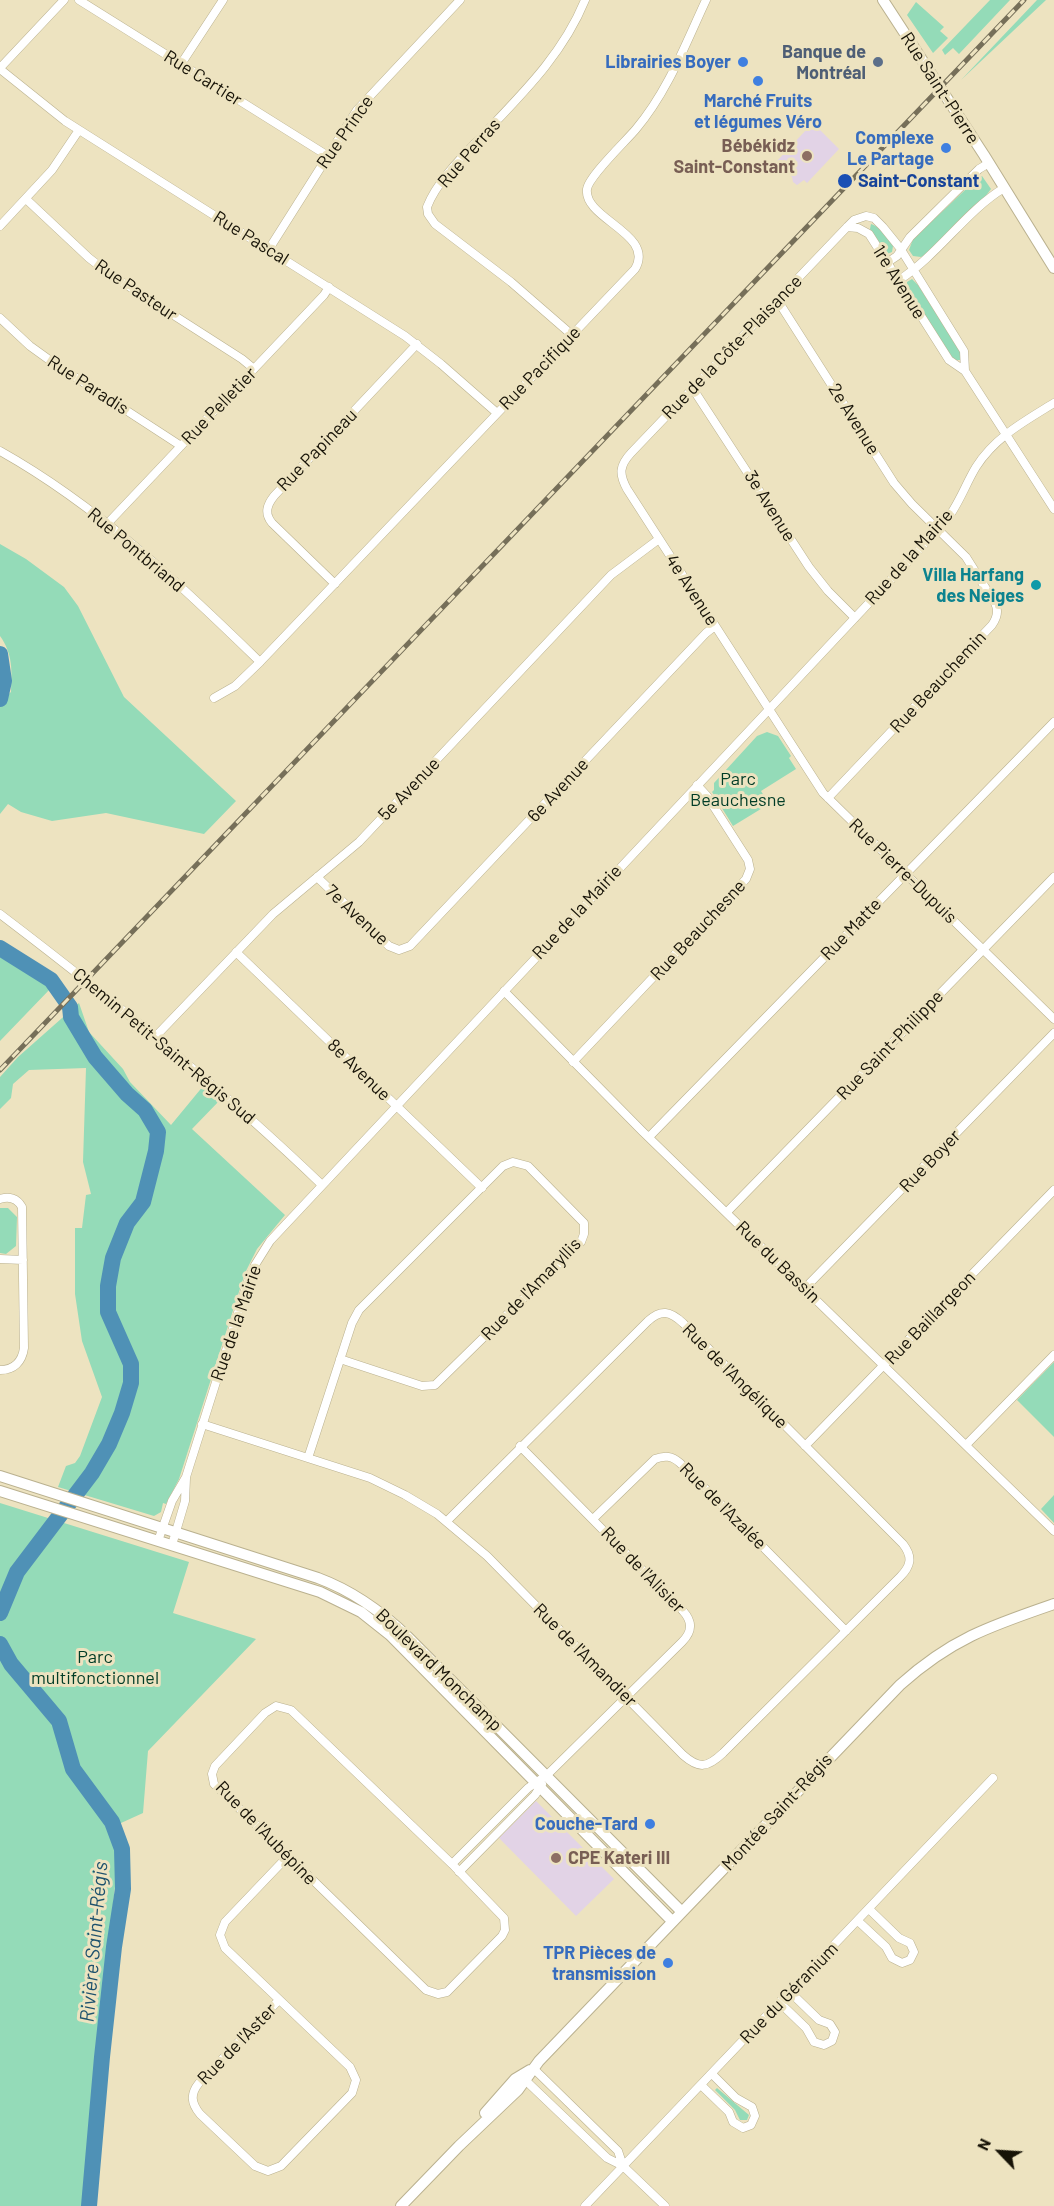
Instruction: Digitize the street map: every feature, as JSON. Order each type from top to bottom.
[{"type":"street","points":[[0,68],[64,0]]},
{"type":"street","name":"Rue Cartier","points":[[79,0],[328,156]]},
{"type":"street","points":[[181,64],[223,0]]},
{"type":"street","name":"Rue Prince","points":[[269,249],[364,101],[460,0]]},
{"type":"street","name":"Rue Perras","points":[[572,336],[511,282],[435,224],[428,214],[427,207],[461,158],[549,63],[566,39],[585,0]]},
{"type":"street","name":"Rue Pacifique","points":[[214,698],[235,686],[260,662],[638,265],[640,257],[638,249],[592,204],[588,196],[588,186],[638,127],[661,95],[706,0]]},
{"type":"street","name":"Rue Saint-Pierre","points":[[882,0],[989,163],[1054,268]]},
{"type":"street","name":"Rue Pascal","points":[[0,68],[79,130],[417,344],[497,413]]},
{"type":"street","points":[[0,226],[52,170],[79,130]]},
{"type":"street","points":[[888,262],[897,256],[900,248],[959,189],[989,163]]},
{"type":"street","points":[[899,280],[1004,188]]},
{"type":"street","name":"Rue Pasteur","points":[[26,199],[83,253],[111,275],[254,369]]},
{"type":"street","name":"1re Avenue","points":[[847,227],[858,218],[869,216],[883,227],[900,248],[964,351],[965,371]]},
{"type":"street","name":"1re Avenue","points":[[847,227],[867,232],[949,360],[965,371],[1054,508]]},
{"type":"street","name":"Rue de la Côte-Plaisance","points":[[621,469],[627,458],[847,227]]},
{"type":"street","name":"Rue Pelletier","points":[[108,524],[329,287]]},
{"type":"street","name":"2e Avenue","points":[[778,301],[894,483],[938,530]]},
{"type":"street","name":"Rue Paradis","points":[[0,318],[23,340],[55,364],[181,446]]},
{"type":"street","name":"Rue Papineau","points":[[335,584],[272,523],[267,512],[268,504],[417,344]]},
{"type":"street","name":"3e Avenue","points":[[693,388],[809,567],[828,591],[855,618]]},
{"type":"street","name":"Rue de la Mairie","points":[[172,1545],[185,1501],[186,1477],[242,1298],[255,1264],[277,1232],[938,530],[951,513],[978,464],[991,447],[1006,433],[1054,403]]},
{"type":"street","name":"Rue Pontbriand","points":[[0,451],[43,477],[108,524],[164,570],[260,662]]},
{"type":"street","name":"4e Avenue","points":[[621,469],[627,489],[769,709]]},
{"type":"street","name":"Rue Beauchemin","points":[[828,798],[996,618],[998,610],[996,603],[969,562],[938,530]]},
{"type":"street","name":"5e Avenue","points":[[155,1037],[273,914],[358,842],[611,575],[659,539]]},
{"type":"street","name":"6e Avenue","points":[[399,950],[410,946],[415,941],[715,626]]},
{"type":"street","name":"Rue Pierre-Dupuis","points":[[769,709],[828,798],[1054,1019]]},
{"type":"street","name":"Rue Matte","points":[[649,1137],[1054,722]]},
{"type":"street","name":"Rue Beauchesne","points":[[573,1062],[746,879],[750,869],[748,860],[707,796],[697,785]]},
{"type":"street","name":"7e Avenue","points":[[317,877],[384,941],[399,950]]},
{"type":"street","name":"Rue Saint-Philippe","points":[[727,1212],[1054,878]]},
{"type":"street","name":"Chemin Petit-Saint-Régis Sud","points":[[0,914],[82,976],[238,1105],[321,1184]]},
{"type":"street","name":"8e Avenue","points":[[236,952],[482,1188]]},
{"type":"street","name":"Rue du Bassin","points":[[504,991],[649,1137],[1054,1531]]},
{"type":"street","name":"Rue Boyer","points":[[805,1288],[1054,1034]]},
{"type":"street","name":"Rue de l'Amaryllis","points":[[308,1458],[340,1359],[352,1323],[365,1303],[508,1163],[524,1163],[581,1219],[585,1227],[583,1238],[435,1385],[422,1386],[340,1359]]},
{"type":"street","name":"Rue Baillargeon","points":[[805,1446],[1054,1190]]},
{"type":"street","points":[[0,1199],[12,1198],[22,1207],[23,1260],[23,1354],[15,1366],[0,1370]]},
{"type":"street","points":[[0,1259],[23,1260]]},
{"type":"street","name":"Rue de l'Angélique","points":[[447,1521],[648,1321],[659,1313],[665,1312],[683,1323],[903,1544],[909,1553],[910,1560]]},
{"type":"street","points":[[966,1445],[1054,1355]]},
{"type":"street","name":"Rue de l'Amandier","points":[[202,1424],[381,1482],[417,1501],[447,1521],[487,1556],[682,1755],[703,1766],[718,1757],[846,1631],[906,1571],[910,1560]]},
{"type":"street","name":"Rue de l'Alisier","points":[[459,1872],[535,1796],[538,1785],[547,1775],[686,1638],[689,1632],[690,1621],[683,1611],[520,1446]]},
{"type":"street","name":"Rue de l'Azalée","points":[[593,1520],[655,1459],[671,1457],[680,1463],[846,1631]]},
{"type":"street","name":"Boulevard Monchamp","points":[[0,1476],[318,1578],[364,1600],[408,1637],[682,1912]]},
{"type":"street","name":"Rue de la Mairie","points":[[158,1541],[172,1500],[186,1477]]},
{"type":"street","name":"Boulevard Monchamp","points":[[0,1491],[320,1592],[361,1612],[394,1639],[672,1921]]},
{"type":"street","name":"Montée Saint-Régis","points":[[400,2206],[507,2100],[523,2078],[871,1713],[925,1663],[977,1632],[1054,1604]]},
{"type":"street","name":"Rue de l'Aubépine","points":[[276,1706],[291,1710],[452,1864],[502,1913],[505,1930],[502,1936],[452,1988],[438,1994],[426,1990],[221,1794],[212,1779],[213,1770],[265,1713],[276,1706]]},
{"type":"street","name":"Rue du Géranium","points":[[585,2206],[993,1778]]},
{"type":"street","name":"Rue de l'Alisier","points":[[452,1864],[528,1788],[538,1785]]},
{"type":"street","name":"Rue de l'Aster","points":[[279,2000],[199,2083],[192,2096],[193,2105],[200,2114],[255,2166],[268,2171],[281,2166],[352,2093],[355,2084],[355,2076],[350,2067],[228,1951],[220,1935],[225,1922],[287,1857]]},
{"type":"street","points":[[858,1921],[886,1947],[894,1960],[902,1964],[910,1960],[913,1955],[912,1946],[899,1938],[869,1909]]},
{"type":"street","points":[[780,2003],[806,2028],[814,2042],[824,2045],[832,2041],[835,2032],[832,2026],[819,2020],[790,1992]]},
{"type":"street","points":[[533,2068],[618,2151],[623,2166]]},
{"type":"street","points":[[701,2085],[729,2112],[736,2124],[745,2128],[751,2125],[755,2119],[753,2109],[736,2098],[712,2074]]},
{"type":"street","points":[[523,2078],[607,2158],[623,2166],[665,2206]]},
{"type":"shaded area","name":"Bébékidz Saint-Constant","points":[[807,129],[820,130],[839,149],[807,183],[804,180],[797,185],[776,162]]},
{"type":"shaded area","name":"CPE Kateri III","points":[[536,1801],[614,1879],[576,1916],[499,1838]]},
{"type":"green space","points":[[990,0],[1010,0],[959,54],[953,48],[945,55],[942,50]]},
{"type":"green space","points":[[1037,0],[1046,0],[961,80]]},
{"type":"green space","points":[[916,2],[944,27],[940,31],[948,38],[933,53],[907,15]]},
{"type":"green space","points":[[980,176],[991,189],[985,197],[925,255],[913,256],[909,250],[913,239]]},
{"type":"green space","points":[[871,224],[878,227],[886,236],[893,246],[892,252],[887,254],[870,229]]},
{"type":"green space","points":[[912,279],[961,353],[960,360],[953,360],[907,287],[907,282]]},
{"type":"green space","points":[[0,544],[26,559],[64,587],[78,606],[124,697],[236,801],[204,834],[106,813],[52,821],[21,812],[8,804],[0,814],[0,702],[11,692],[12,677],[7,649],[0,636]]},
{"type":"green space","name":"Parc Beauchesne","points":[[767,732],[778,736],[791,756],[789,758],[796,769],[761,791],[769,804],[733,826],[712,792],[714,783],[757,736]]},
{"type":"green space","points":[[0,955],[20,965],[51,988],[0,1041]]},
{"type":"green space","points":[[79,1003],[89,1032],[123,1069],[130,1082],[171,1125],[204,1085],[221,1099],[192,1129],[285,1215],[257,1249],[245,1273],[179,1479],[166,1504],[163,1503],[161,1512],[154,1516],[58,1487],[66,1466],[75,1463],[80,1456],[102,1397],[82,1341],[75,1294],[75,1228],[82,1228],[86,1195],[91,1194],[83,1162],[86,1068],[29,1070],[13,1084],[11,1098],[0,1109],[0,1077],[18,1057]]},
{"type":"green space","points":[[0,1208],[8,1208],[17,1217],[16,1246],[6,1254],[0,1253]]},
{"type":"green space","points":[[1054,1362],[1054,1437],[1017,1400]]},
{"type":"green space","points":[[1054,1495],[1054,1523],[1041,1509]]},
{"type":"green space","name":"Parc multifonctionnel","points":[[0,1503],[189,1562],[173,1613],[256,1639],[148,1751],[143,1813],[110,1828],[118,1860],[96,2056],[84,2206],[0,2206]]},
{"type":"green space","points":[[717,2088],[749,2115],[747,2120],[740,2120],[735,2110],[715,2090]]},
{"type":"waterway","name":"Rivière Saint-Régis","points":[[0,654],[4,681],[0,699]]},
{"type":"waterway","name":"Rivière Saint-Régis","points":[[0,948],[51,980],[70,1007],[71,1017],[95,1057],[127,1094],[145,1110],[158,1132],[156,1151],[143,1202],[127,1223],[113,1258],[108,1286],[108,1312],[131,1364],[131,1383],[122,1413],[109,1444],[92,1473],[17,1572],[0,1613]]},
{"type":"waterway","name":"Rivière Saint-Régis","points":[[0,1644],[11,1664],[59,1721],[73,1769],[112,1822],[122,1849],[123,1889],[102,2057],[89,2206]]},
{"type":"railway","points":[[0,1070],[1024,0]]},
{"type":"place","name":"Librairies Boyer","points":[[743,62]]},
{"type":"place","name":"Banque de Montréal","points":[[878,62]]},
{"type":"place","name":"Marché Fruits et légumes Véro","points":[[758,81]]},
{"type":"place","name":"Complexe Le Partage","points":[[946,148]]},
{"type":"place","name":"Bébékidz Saint-Constant","points":[[807,156]]},
{"type":"place","name":"Saint-Constant","points":[[845,181]]},
{"type":"place","name":"Villa Harfang des Neiges","points":[[1036,585]]},
{"type":"place","name":"Couche-Tard","points":[[650,1824]]},
{"type":"place","name":"CPE Kateri III","points":[[556,1858]]},
{"type":"place","name":"TPR Pièces de transmission","points":[[668,1963]]}]
